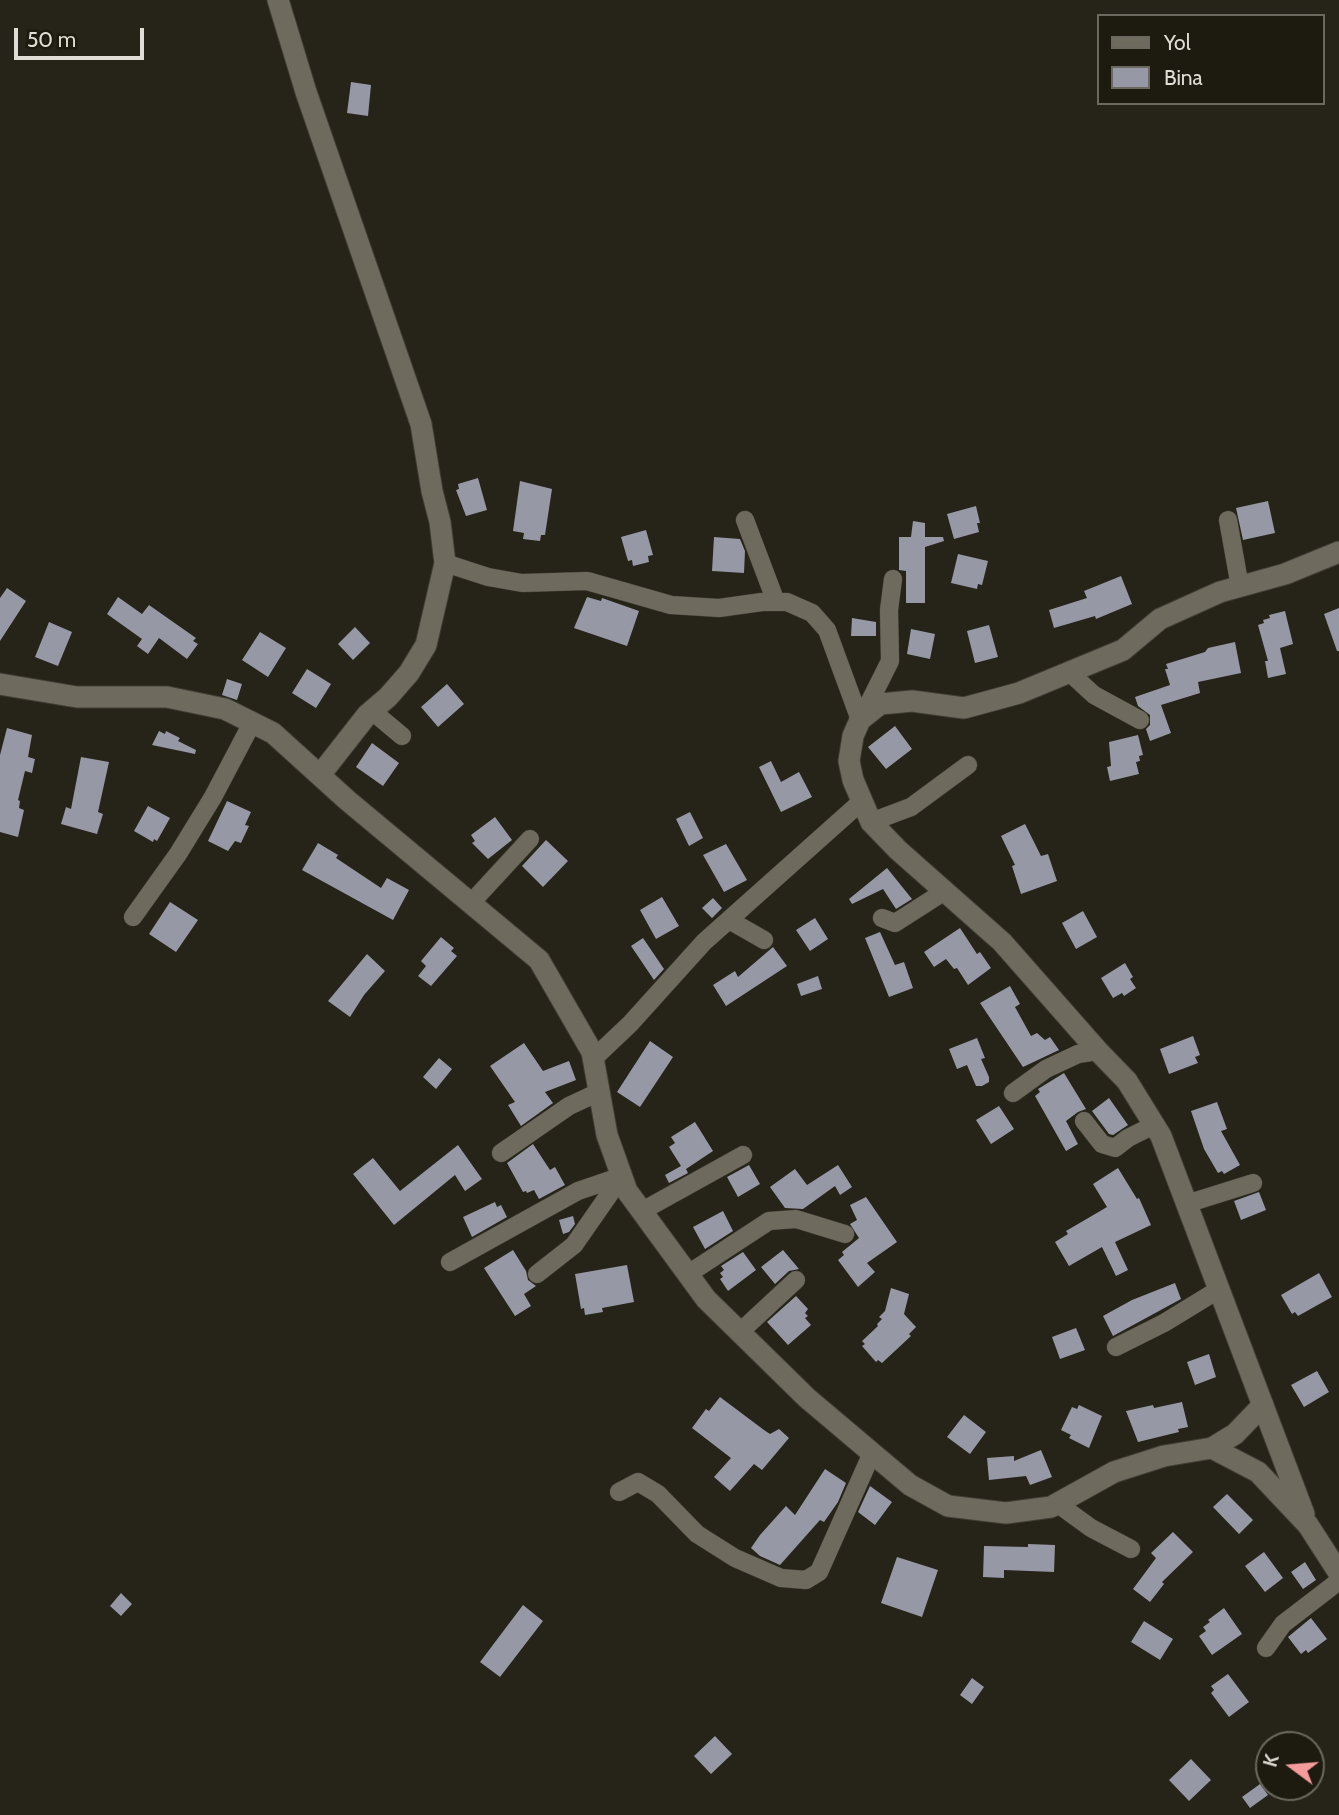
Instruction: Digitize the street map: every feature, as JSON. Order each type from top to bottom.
[{"type":"street","points":[[278,0],[310,104],[421,424],[445,562],[426,645],[409,673],[345,741],[320,775]]},
{"type":"street","points":[[744,520],[776,602]]},
{"type":"street","points":[[1228,520],[1240,587]]},
{"type":"street","points":[[860,720],[880,704],[912,701],[964,708],[1019,693],[1123,650],[1160,618],[1220,592],[1285,575],[1339,552]]},
{"type":"street","points":[[445,562],[488,578],[522,583],[587,581],[671,605],[719,608],[762,601],[787,602],[812,613],[827,630],[860,720]]},
{"type":"street","points":[[893,579],[889,610],[890,661],[853,736],[849,761],[853,780],[871,822],[898,850],[1002,942],[1127,1081],[1161,1136],[1308,1525]]},
{"type":"street","points":[[1069,673],[1094,695],[1140,720]]},
{"type":"street","points":[[0,684],[77,697],[167,697],[225,709],[273,733],[539,960],[592,1052],[607,1135],[627,1191],[706,1300],[807,1398],[910,1485],[948,1506],[1006,1513],[1051,1507],[1114,1472],[1164,1456],[1212,1448],[1235,1434],[1263,1405]]},
{"type":"street","points":[[372,711],[402,736]]},
{"type":"street","points":[[133,917],[178,854],[213,797],[252,723]]},
{"type":"street","points":[[871,822],[911,807],[968,765]]},
{"type":"street","points":[[593,1059],[630,1024],[704,942],[862,801]]},
{"type":"street","points":[[471,903],[530,839]]},
{"type":"street","points":[[882,918],[895,923],[945,891]]},
{"type":"street","points":[[729,919],[764,940]]},
{"type":"street","points":[[1013,1093],[1046,1069],[1078,1054],[1098,1051]]},
{"type":"street","points":[[501,1153],[569,1107],[599,1092]]},
{"type":"street","points":[[1084,1121],[1102,1144],[1115,1148],[1154,1125]]},
{"type":"street","points":[[642,1211],[743,1156]]},
{"type":"street","points":[[450,1262],[578,1191],[622,1176]]},
{"type":"street","points":[[537,1274],[574,1245],[622,1176]]},
{"type":"street","points":[[1186,1204],[1253,1183]]},
{"type":"street","points":[[688,1274],[769,1221],[796,1219],[845,1234]]},
{"type":"street","points":[[740,1332],[796,1280]]},
{"type":"street","points":[[1116,1347],[1164,1323],[1218,1290]]},
{"type":"street","points":[[1212,1448],[1258,1472],[1308,1525],[1339,1573]]},
{"type":"street","points":[[619,1492],[638,1482],[658,1494],[697,1534],[735,1558],[781,1578],[806,1580],[819,1572],[872,1453]]},
{"type":"street","points":[[1058,1504],[1091,1528],[1131,1549]]},
{"type":"street","points":[[1266,1648],[1283,1624],[1339,1581]]},
{"type":"building","points":[[351,82],[371,85],[368,116],[347,113]]},
{"type":"building","points":[[478,478],[487,510],[466,516],[456,490],[459,489],[458,484]]},
{"type":"building","points":[[520,481],[552,489],[545,535],[541,535],[540,541],[523,539],[524,533],[513,531]]},
{"type":"building","points":[[1268,501],[1275,533],[1243,540],[1236,508]]},
{"type":"building","points":[[976,506],[979,532],[954,539],[947,514]]},
{"type":"building","points":[[913,521],[925,523],[925,537],[943,537],[944,541],[925,547],[925,603],[906,603],[906,571],[899,570],[899,537],[911,537]]},
{"type":"building","points":[[646,530],[653,555],[648,556],[649,562],[633,566],[632,560],[628,561],[621,537]]},
{"type":"building","points":[[714,537],[740,539],[745,551],[744,573],[712,571]]},
{"type":"building","points":[[958,554],[988,561],[982,585],[978,584],[977,589],[951,583]]},
{"type":"building","points":[[1121,576],[1132,604],[1096,619],[1095,616],[1054,628],[1049,610],[1087,598],[1084,591]]},
{"type":"building","points":[[7,588],[26,601],[0,641],[0,598]]},
{"type":"building","points":[[118,597],[142,614],[149,605],[196,638],[193,641],[198,644],[187,659],[159,638],[148,654],[137,646],[142,639],[107,614]]},
{"type":"building","points":[[587,597],[601,601],[602,598],[639,611],[627,646],[574,628]]},
{"type":"building","points":[[1339,608],[1339,651],[1337,651],[1324,614]]},
{"type":"building","points":[[1285,611],[1293,644],[1280,648],[1286,674],[1268,678],[1265,661],[1268,661],[1258,625],[1270,618],[1269,615]]},
{"type":"building","points":[[852,618],[876,622],[876,636],[851,636]]},
{"type":"building","points":[[49,622],[72,632],[58,666],[35,657]]},
{"type":"building","points":[[989,625],[998,657],[975,663],[967,631]]},
{"type":"building","points":[[355,627],[370,643],[353,660],[338,644]]},
{"type":"building","points":[[911,629],[935,634],[930,659],[907,654]]},
{"type":"building","points":[[260,632],[286,648],[268,677],[242,660]]},
{"type":"building","points":[[1235,642],[1241,673],[1198,682],[1200,693],[1161,705],[1171,733],[1150,741],[1146,729],[1150,725],[1150,715],[1138,706],[1135,697],[1170,685],[1166,664],[1205,652],[1208,648]]},
{"type":"building","points":[[307,669],[331,684],[316,708],[292,693]]},
{"type":"building","points":[[227,679],[242,684],[237,700],[222,695]]},
{"type":"building","points":[[447,684],[464,704],[438,727],[421,707]]},
{"type":"building","points":[[895,726],[912,749],[886,769],[868,747]]},
{"type":"building","points":[[7,728],[32,735],[28,757],[35,759],[32,773],[25,771],[18,800],[19,808],[24,810],[18,837],[0,832],[0,755]]},
{"type":"building","points":[[159,731],[165,734],[166,731],[180,738],[178,741],[196,750],[195,754],[152,745]]},
{"type":"building","points":[[1138,735],[1143,755],[1139,756],[1140,761],[1136,762],[1139,774],[1110,781],[1107,767],[1111,766],[1109,742]]},
{"type":"building","points":[[372,743],[399,763],[383,786],[356,767]]},
{"type":"building","points":[[81,757],[109,762],[98,812],[103,814],[97,834],[61,824],[66,807],[71,809]]},
{"type":"building","points":[[771,761],[781,782],[799,772],[812,797],[781,812],[759,767]]},
{"type":"building","points":[[227,801],[251,812],[245,825],[249,826],[241,843],[235,841],[228,851],[208,841]]},
{"type":"building","points":[[148,806],[170,818],[157,841],[154,839],[153,842],[134,831]]},
{"type":"building","points":[[690,812],[703,838],[689,846],[676,819]]},
{"type":"building","points":[[495,817],[512,840],[488,859],[472,843],[475,841],[471,835]]},
{"type":"building","points":[[1025,824],[1041,856],[1048,854],[1057,881],[1021,894],[1012,866],[1015,865],[1001,836]]},
{"type":"building","points":[[546,840],[568,861],[543,887],[522,866]]},
{"type":"building","points":[[318,843],[381,888],[387,878],[409,890],[393,920],[302,870]]},
{"type":"building","points":[[726,844],[747,880],[724,892],[703,855]]},
{"type":"building","points":[[887,868],[912,899],[896,909],[883,889],[852,904],[849,899]]},
{"type":"building","points":[[662,897],[679,926],[656,939],[640,910]]},
{"type":"building","points":[[713,898],[722,908],[712,918],[702,908]]},
{"type":"building","points":[[170,902],[198,920],[176,952],[149,934]]},
{"type":"building","points":[[1083,911],[1097,937],[1076,949],[1062,923]]},
{"type":"building","points":[[815,918],[828,939],[810,951],[796,930]]},
{"type":"building","points":[[960,928],[977,954],[980,952],[991,968],[968,985],[957,968],[954,969],[946,959],[934,967],[924,952]]},
{"type":"building","points":[[880,932],[895,965],[904,962],[913,988],[889,997],[865,938]]},
{"type":"building","points":[[441,937],[454,948],[451,951],[457,956],[431,986],[418,976],[426,966],[421,961]]},
{"type":"building","points":[[643,938],[664,969],[654,980],[631,946]]},
{"type":"building","points":[[773,947],[787,966],[726,1006],[713,985],[735,971],[738,977]]},
{"type":"building","points":[[367,954],[385,971],[364,995],[350,1017],[328,1001]]},
{"type":"building","points":[[1125,963],[1136,988],[1124,996],[1122,993],[1113,998],[1101,978]]},
{"type":"building","points":[[818,976],[822,989],[801,996],[797,984]]},
{"type":"building","points":[[1010,986],[1020,1004],[1015,1007],[1031,1036],[1037,1033],[1045,1040],[1050,1037],[1059,1050],[1023,1067],[980,1003]]},
{"type":"building","points":[[1193,1036],[1200,1055],[1195,1057],[1198,1063],[1169,1074],[1160,1049]]},
{"type":"building","points":[[977,1038],[985,1058],[981,1059],[989,1077],[989,1082],[982,1086],[976,1086],[967,1065],[957,1069],[949,1049]]},
{"type":"building","points":[[650,1041],[673,1057],[640,1107],[617,1092]]},
{"type":"building","points":[[524,1043],[543,1071],[569,1061],[576,1080],[545,1092],[553,1103],[521,1126],[508,1105],[515,1102],[490,1066]]},
{"type":"building","points":[[439,1058],[452,1069],[436,1089],[423,1077]]},
{"type":"building","points":[[1064,1073],[1086,1109],[1066,1121],[1078,1144],[1066,1151],[1035,1096],[1040,1092],[1038,1089]]},
{"type":"building","points":[[1109,1098],[1128,1125],[1113,1135],[1109,1134],[1092,1111]]},
{"type":"building","points":[[1217,1102],[1227,1129],[1221,1131],[1240,1165],[1224,1174],[1222,1171],[1218,1173],[1204,1149],[1191,1111]]},
{"type":"building","points":[[999,1106],[1014,1129],[991,1144],[976,1120]]},
{"type":"building","points":[[695,1122],[713,1151],[686,1169],[688,1173],[669,1183],[665,1175],[681,1166],[669,1147],[675,1143],[671,1137]]},
{"type":"building","points":[[533,1144],[550,1170],[555,1167],[565,1185],[539,1199],[534,1190],[523,1192],[507,1163]]},
{"type":"building","points":[[458,1145],[482,1179],[465,1191],[455,1175],[394,1225],[353,1174],[373,1158],[400,1191]]},
{"type":"building","points":[[749,1165],[760,1184],[738,1197],[727,1177]]},
{"type":"building","points":[[838,1165],[852,1187],[840,1195],[835,1186],[803,1209],[785,1208],[770,1187],[795,1169],[807,1185]]},
{"type":"building","points":[[1118,1168],[1137,1199],[1139,1198],[1151,1225],[1115,1242],[1128,1270],[1116,1276],[1102,1247],[1069,1266],[1055,1242],[1068,1234],[1066,1231],[1107,1207],[1093,1184]]},
{"type":"building","points":[[1259,1192],[1266,1210],[1241,1220],[1234,1201]]},
{"type":"building","points":[[866,1197],[897,1242],[867,1263],[875,1272],[858,1287],[838,1260],[844,1255],[842,1252],[859,1238],[850,1224],[857,1220],[850,1205]]},
{"type":"building","points":[[495,1202],[497,1207],[501,1205],[507,1217],[472,1237],[463,1217]]},
{"type":"building","points":[[723,1211],[733,1231],[705,1249],[693,1227]]},
{"type":"building","points":[[573,1216],[575,1224],[569,1232],[563,1234],[559,1220]]},
{"type":"building","points":[[513,1250],[526,1271],[528,1280],[536,1286],[524,1294],[531,1306],[515,1316],[484,1268]]},
{"type":"building","points":[[783,1250],[799,1269],[789,1271],[775,1284],[761,1267]]},
{"type":"building","points":[[743,1252],[756,1270],[728,1291],[720,1279],[723,1277],[720,1273],[724,1270],[721,1266]]},
{"type":"building","points":[[627,1265],[634,1302],[602,1308],[603,1312],[585,1315],[584,1308],[581,1309],[575,1274]]},
{"type":"building","points":[[1319,1273],[1332,1297],[1298,1316],[1295,1312],[1292,1314],[1281,1295]]},
{"type":"building","points":[[1175,1283],[1181,1299],[1113,1336],[1103,1316],[1132,1300]]},
{"type":"building","points":[[891,1288],[909,1294],[904,1314],[916,1327],[909,1334],[911,1336],[882,1363],[878,1360],[876,1362],[862,1346],[865,1344],[862,1341],[882,1319],[879,1317],[885,1311]]},
{"type":"building","points":[[796,1296],[808,1309],[805,1313],[808,1316],[805,1318],[811,1325],[788,1345],[767,1322]]},
{"type":"building","points":[[1076,1328],[1085,1350],[1060,1359],[1052,1337]]},
{"type":"building","points":[[1209,1354],[1216,1377],[1195,1385],[1187,1362]]},
{"type":"building","points":[[1317,1371],[1329,1392],[1304,1407],[1291,1385]]},
{"type":"building","points":[[720,1397],[770,1434],[779,1429],[789,1438],[762,1470],[754,1464],[730,1491],[714,1477],[731,1458],[692,1428],[706,1409],[709,1411]]},
{"type":"building","points":[[1182,1402],[1188,1427],[1178,1429],[1179,1432],[1138,1442],[1126,1411]]},
{"type":"building","points":[[1079,1405],[1102,1416],[1089,1448],[1069,1438],[1071,1435],[1061,1430],[1072,1407],[1077,1409]]},
{"type":"building","points":[[964,1415],[986,1432],[970,1454],[947,1437]]},
{"type":"building","points":[[1041,1450],[1052,1477],[1030,1485],[1026,1476],[989,1480],[987,1458],[1014,1456],[1014,1461]]},
{"type":"building","points":[[825,1469],[846,1483],[838,1502],[824,1522],[820,1520],[780,1565],[760,1556],[751,1548],[760,1535],[786,1506],[795,1515]]},
{"type":"building","points":[[870,1486],[892,1502],[875,1525],[858,1512]]},
{"type":"building","points":[[1227,1494],[1253,1520],[1239,1534],[1213,1507]]},
{"type":"building","points":[[1173,1532],[1193,1552],[1162,1582],[1164,1584],[1150,1602],[1133,1589],[1156,1558],[1151,1553]]},
{"type":"building","points":[[1028,1544],[1055,1545],[1054,1572],[1004,1570],[1004,1578],[983,1577],[984,1546],[1028,1547]]},
{"type":"building","points":[[1264,1552],[1283,1578],[1265,1592],[1245,1566]]},
{"type":"building","points":[[897,1557],[938,1570],[922,1617],[881,1603]]},
{"type":"building","points":[[1305,1562],[1316,1580],[1303,1589],[1291,1572]]},
{"type":"building","points":[[121,1593],[132,1604],[121,1616],[110,1606]]},
{"type":"building","points":[[523,1605],[543,1621],[500,1677],[480,1662]]},
{"type":"building","points":[[1224,1608],[1242,1634],[1212,1655],[1199,1636],[1206,1631],[1203,1627],[1210,1622],[1208,1620]]},
{"type":"building","points":[[1311,1618],[1327,1639],[1308,1653],[1306,1650],[1301,1654],[1288,1637]]},
{"type":"building","points":[[1144,1621],[1173,1639],[1160,1660],[1131,1642]]},
{"type":"building","points":[[1228,1674],[1249,1702],[1229,1717],[1211,1693],[1214,1690],[1211,1686]]},
{"type":"building","points":[[972,1678],[984,1687],[972,1704],[960,1695]]},
{"type":"building","points":[[715,1736],[732,1754],[711,1774],[694,1756]]},
{"type":"building","points":[[1191,1759],[1211,1780],[1189,1801],[1169,1780]]},
{"type":"building","points":[[1255,1788],[1255,1801],[1260,1801],[1250,1808],[1242,1797]]}]
